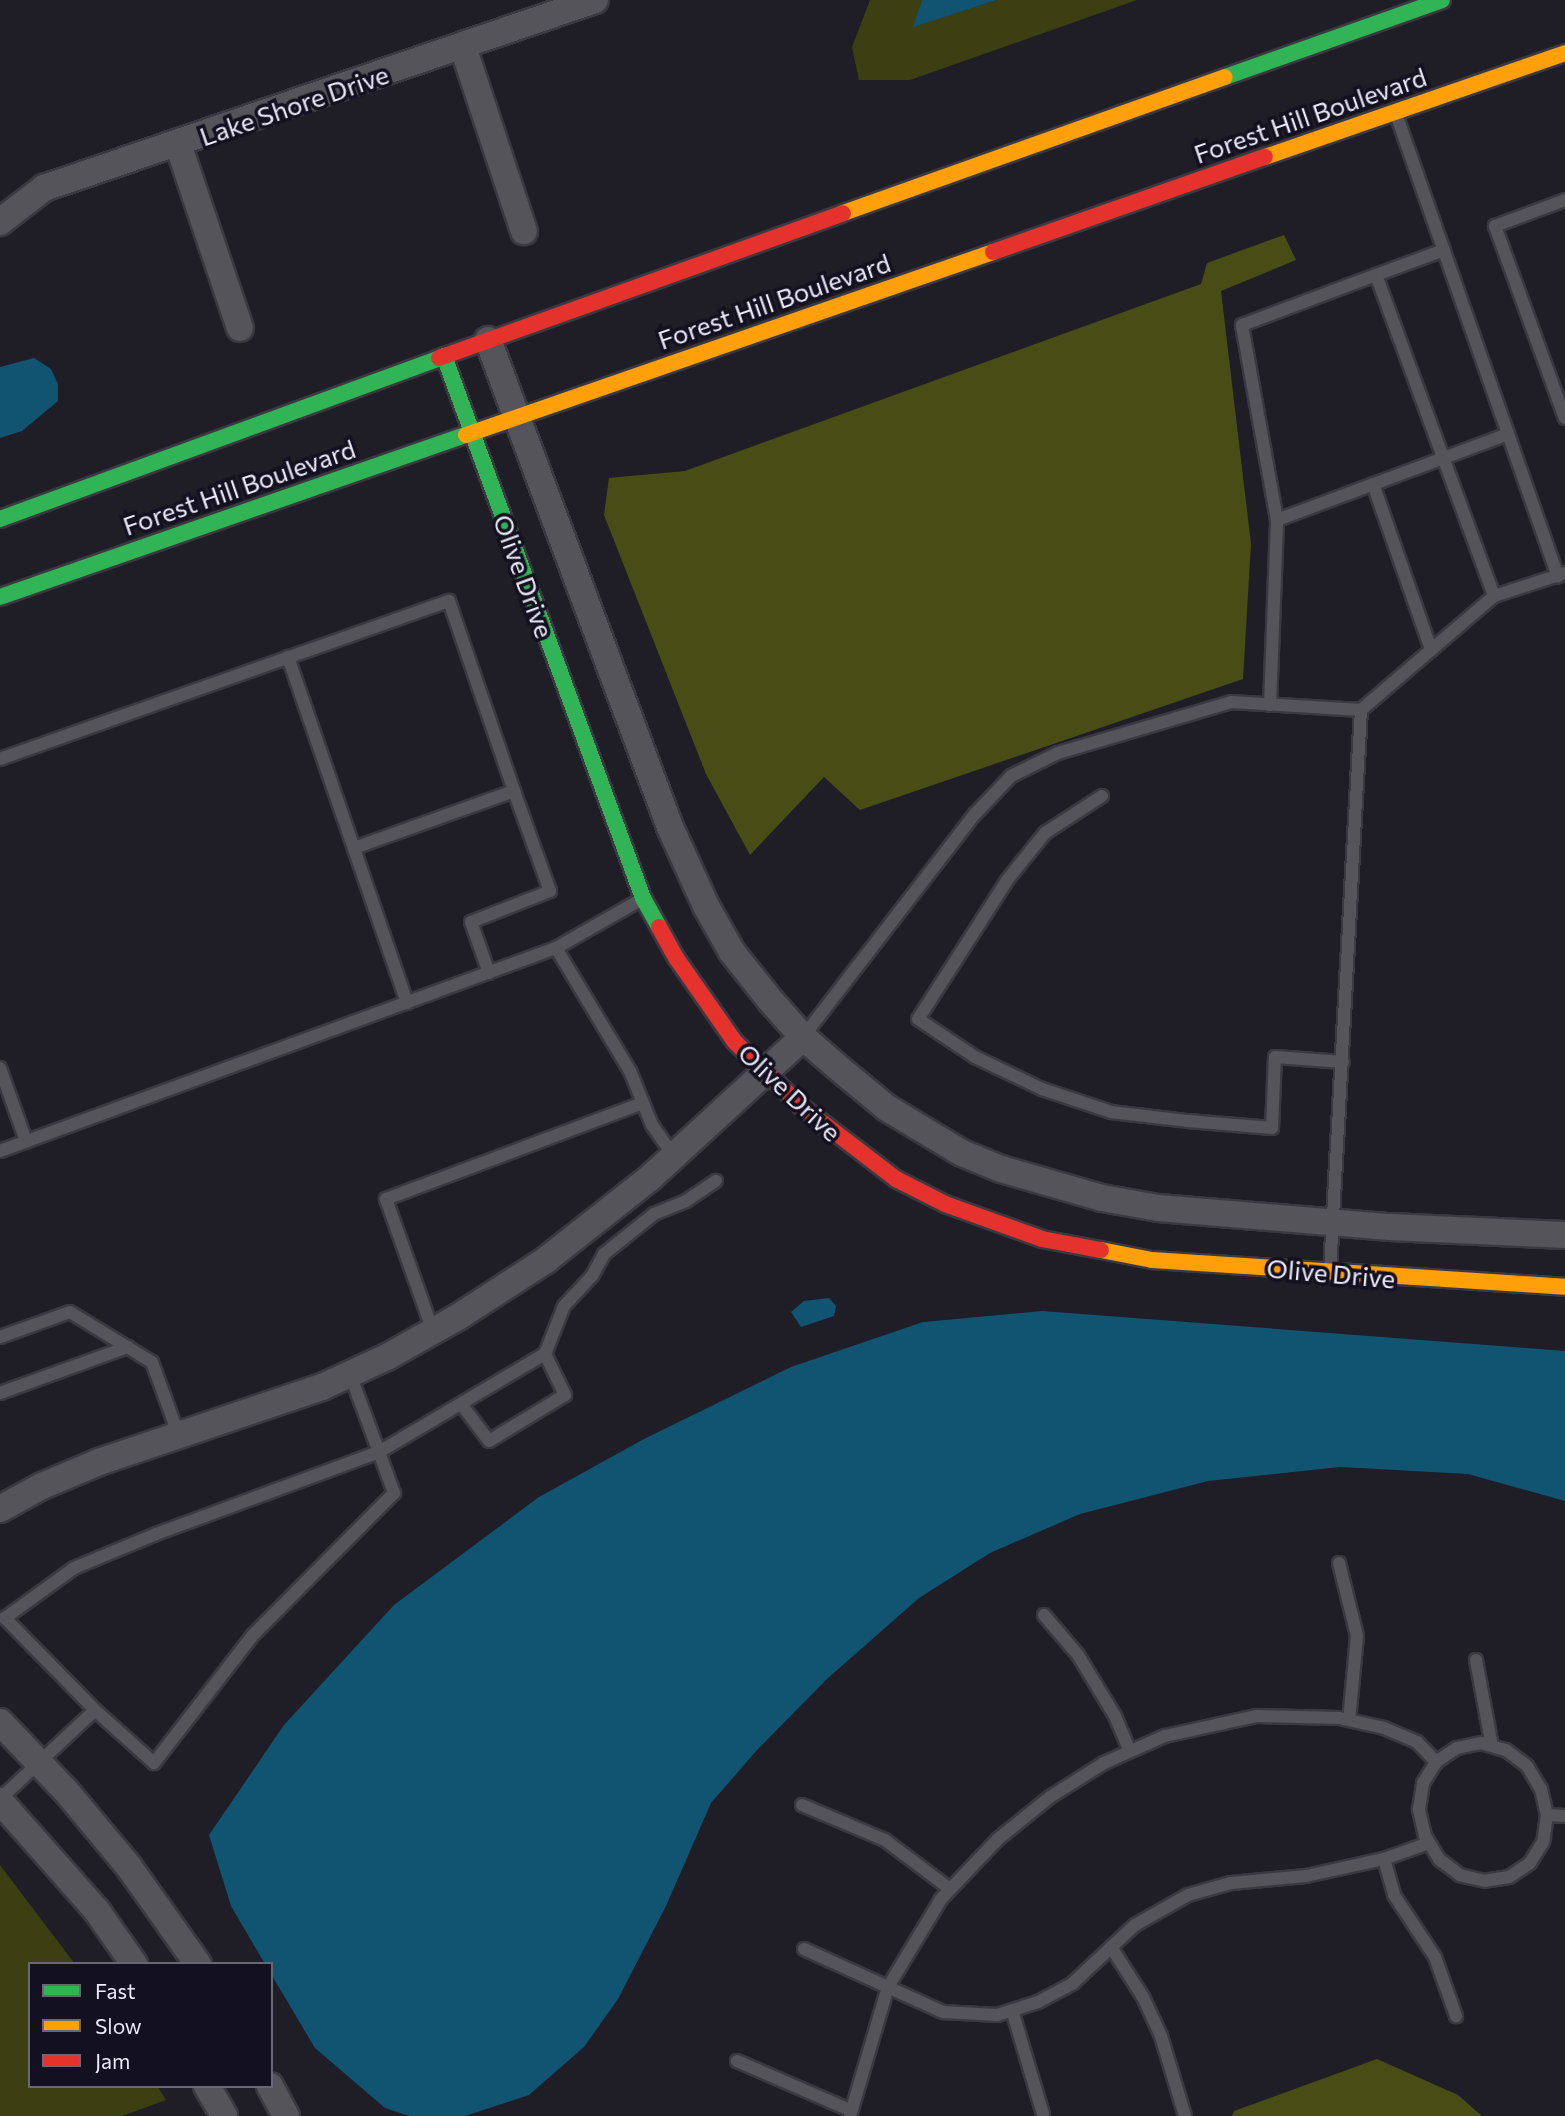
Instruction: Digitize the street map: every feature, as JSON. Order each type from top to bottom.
[{"type":"main road","name":"Forest Hill Boulevard","points":[[0,519],[488,340],[1442,0]]},
{"type":"main road","name":"Forest Hill Boulevard","points":[[0,597],[471,431],[1565,53]]},
{"type":"main road","name":"Olive Drive","points":[[444,356],[643,898],[706,1002],[735,1042],[764,1073],[847,1144],[896,1179],[945,1204],[993,1223],[1042,1238],[1152,1260],[1565,1287]]},
{"type":"street","name":"Lake Shore Drive","points":[[0,222],[44,188],[595,0]]},
{"type":"street","points":[[463,47],[524,231]]},
{"type":"street","points":[[178,144],[240,328]]},
{"type":"street","name":"Olive Drive","points":[[488,340],[665,815],[706,906],[732,952],[803,1037],[887,1108],[962,1153],[1001,1169],[1091,1196],[1158,1208],[1565,1236]]},
{"type":"street","points":[[0,1509],[42,1486],[322,1387],[433,1331],[546,1260],[674,1156],[803,1037]]},
{"type":"street","points":[[0,1722],[39,1762],[129,1867],[197,1962]]},
{"type":"street","points":[[0,1800],[97,1911],[133,1962]]},
{"type":"street","points":[[208,2088],[224,2116]]},
{"type":"street","points":[[271,2088],[286,2116]]},
{"type":"lane","points":[[803,1037],[975,814],[1011,776],[1058,753],[1231,702],[1361,710],[1494,596],[1562,574],[1508,434],[1395,112]]},
{"type":"lane","points":[[1565,200],[1494,226],[1565,418]]},
{"type":"lane","points":[[1270,705],[1277,520],[1242,326],[1444,250]]},
{"type":"lane","points":[[1376,275],[1494,596]]},
{"type":"lane","points":[[1277,520],[1508,434]]},
{"type":"lane","points":[[1373,484],[1431,650]]},
{"type":"lane","points":[[0,759],[449,601],[550,891],[471,922],[489,973]]},
{"type":"lane","points":[[288,657],[407,1003]]},
{"type":"lane","points":[[1330,1272],[1335,1221],[1361,710]]},
{"type":"lane","points":[[354,848],[514,791]]},
{"type":"lane","points":[[1102,796],[1045,833],[1008,879],[918,1018],[975,1057],[1042,1089],[1111,1112],[1188,1122],[1272,1128],[1275,1057],[1343,1062]]},
{"type":"lane","points":[[0,1151],[556,948],[643,898]]},
{"type":"lane","points":[[556,948],[630,1071],[652,1125],[674,1156]]},
{"type":"lane","points":[[0,1068],[26,1141]]},
{"type":"lane","points":[[433,1331],[386,1199],[643,1103]]},
{"type":"lane","points":[[350,1374],[379,1451],[394,1493],[253,1635],[154,1763],[95,1710],[5,1618],[74,1568],[156,1534],[379,1451],[545,1354],[564,1306],[592,1276],[604,1254],[654,1214],[686,1201],[716,1181]]},
{"type":"lane","points":[[0,1337],[69,1312],[152,1362],[179,1436]]},
{"type":"lane","points":[[0,1393],[128,1347]]},
{"type":"lane","points":[[461,1404],[489,1441],[565,1395],[545,1354]]},
{"type":"lane","points":[[1339,1563],[1357,1636],[1349,1720]]},
{"type":"lane","points":[[1044,1615],[1078,1655],[1115,1716],[1130,1751]]},
{"type":"lane","points":[[1476,1660],[1492,1746]]},
{"type":"lane","points":[[0,1800],[95,1710]]},
{"type":"lane","points":[[737,2061],[851,2114],[888,1987],[941,1899],[998,1839],[1051,1797],[1104,1763],[1165,1736],[1257,1716],[1349,1720],[1384,1728],[1417,1742],[1436,1762]]},
{"type":"lane","points":[[1481,1743],[1492,1746],[1506,1750],[1527,1766],[1541,1789],[1547,1815],[1543,1842],[1530,1863],[1509,1877],[1485,1881],[1460,1875],[1439,1859],[1429,1843],[1419,1809],[1423,1783],[1436,1762],[1457,1748],[1481,1743]]},
{"type":"lane","points":[[803,1805],[885,1840],[950,1889]]},
{"type":"lane","points":[[1547,1815],[1565,1816]]},
{"type":"lane","points":[[804,1949],[943,2012],[997,2015],[1038,2003],[1073,1983],[1135,1925],[1188,1895],[1231,1883],[1306,1876],[1384,1859],[1429,1843]]},
{"type":"lane","points":[[1384,1859],[1394,1895],[1435,1957],[1456,2016]]},
{"type":"lane","points":[[1111,1947],[1143,1997],[1161,2036],[1185,2116]]},
{"type":"lane","points":[[1012,2010],[1043,2113]]},
{"type":"green space","points":[[870,0],[922,0],[914,26],[997,0],[1137,0],[910,80],[859,80],[852,47]]},
{"type":"green space","points":[[1284,235],[1296,260],[1221,291],[1251,544],[1243,679],[860,810],[824,777],[750,855],[706,774],[604,515],[609,478],[685,471],[1201,284],[1207,263]]},
{"type":"green space","points":[[0,1865],[73,1962],[28,1962],[28,2088],[158,2088],[166,2100],[122,2116],[0,2116]]},
{"type":"green space","points":[[1377,2059],[1458,2095],[1482,2116],[1232,2116],[1234,2111]]},
{"type":"water","points":[[922,0],[997,0],[913,27]]},
{"type":"water","points":[[34,358],[51,369],[58,384],[58,401],[22,431],[0,438],[0,367]]},
{"type":"water","points":[[829,1298],[836,1306],[834,1316],[801,1327],[791,1312],[804,1301]]},
{"type":"water","points":[[1042,1311],[1565,1351],[1565,1501],[1468,1474],[1340,1467],[1208,1481],[1080,1514],[990,1553],[919,1598],[828,1678],[757,1750],[711,1803],[666,1906],[618,1999],[584,2047],[529,2095],[465,2116],[409,2116],[385,2108],[315,2048],[273,1977],[273,1962],[264,1962],[231,1906],[209,1835],[284,1725],[394,1605],[539,1497],[644,1439],[791,1367],[923,1322]]},
{"type":"traffic: fast","points":[[1225,77],[1442,0]]},
{"type":"traffic: fast","points":[[444,356],[643,898],[659,927]]},
{"type":"traffic: fast","points":[[0,519],[439,358]]},
{"type":"traffic: fast","points":[[0,597],[466,435]]},
{"type":"traffic: slow","points":[[1265,157],[1565,53]]},
{"type":"traffic: slow","points":[[843,213],[1225,77]]},
{"type":"traffic: slow","points":[[466,435],[993,252]]},
{"type":"traffic: slow","points":[[1101,1250],[1152,1260],[1565,1287]]},
{"type":"traffic: jam","points":[[993,252],[1265,157]]},
{"type":"traffic: jam","points":[[439,358],[843,213]]},
{"type":"traffic: jam","points":[[659,927],[677,959],[735,1042],[801,1106],[896,1179],[945,1204],[1042,1239],[1101,1250]]}]
